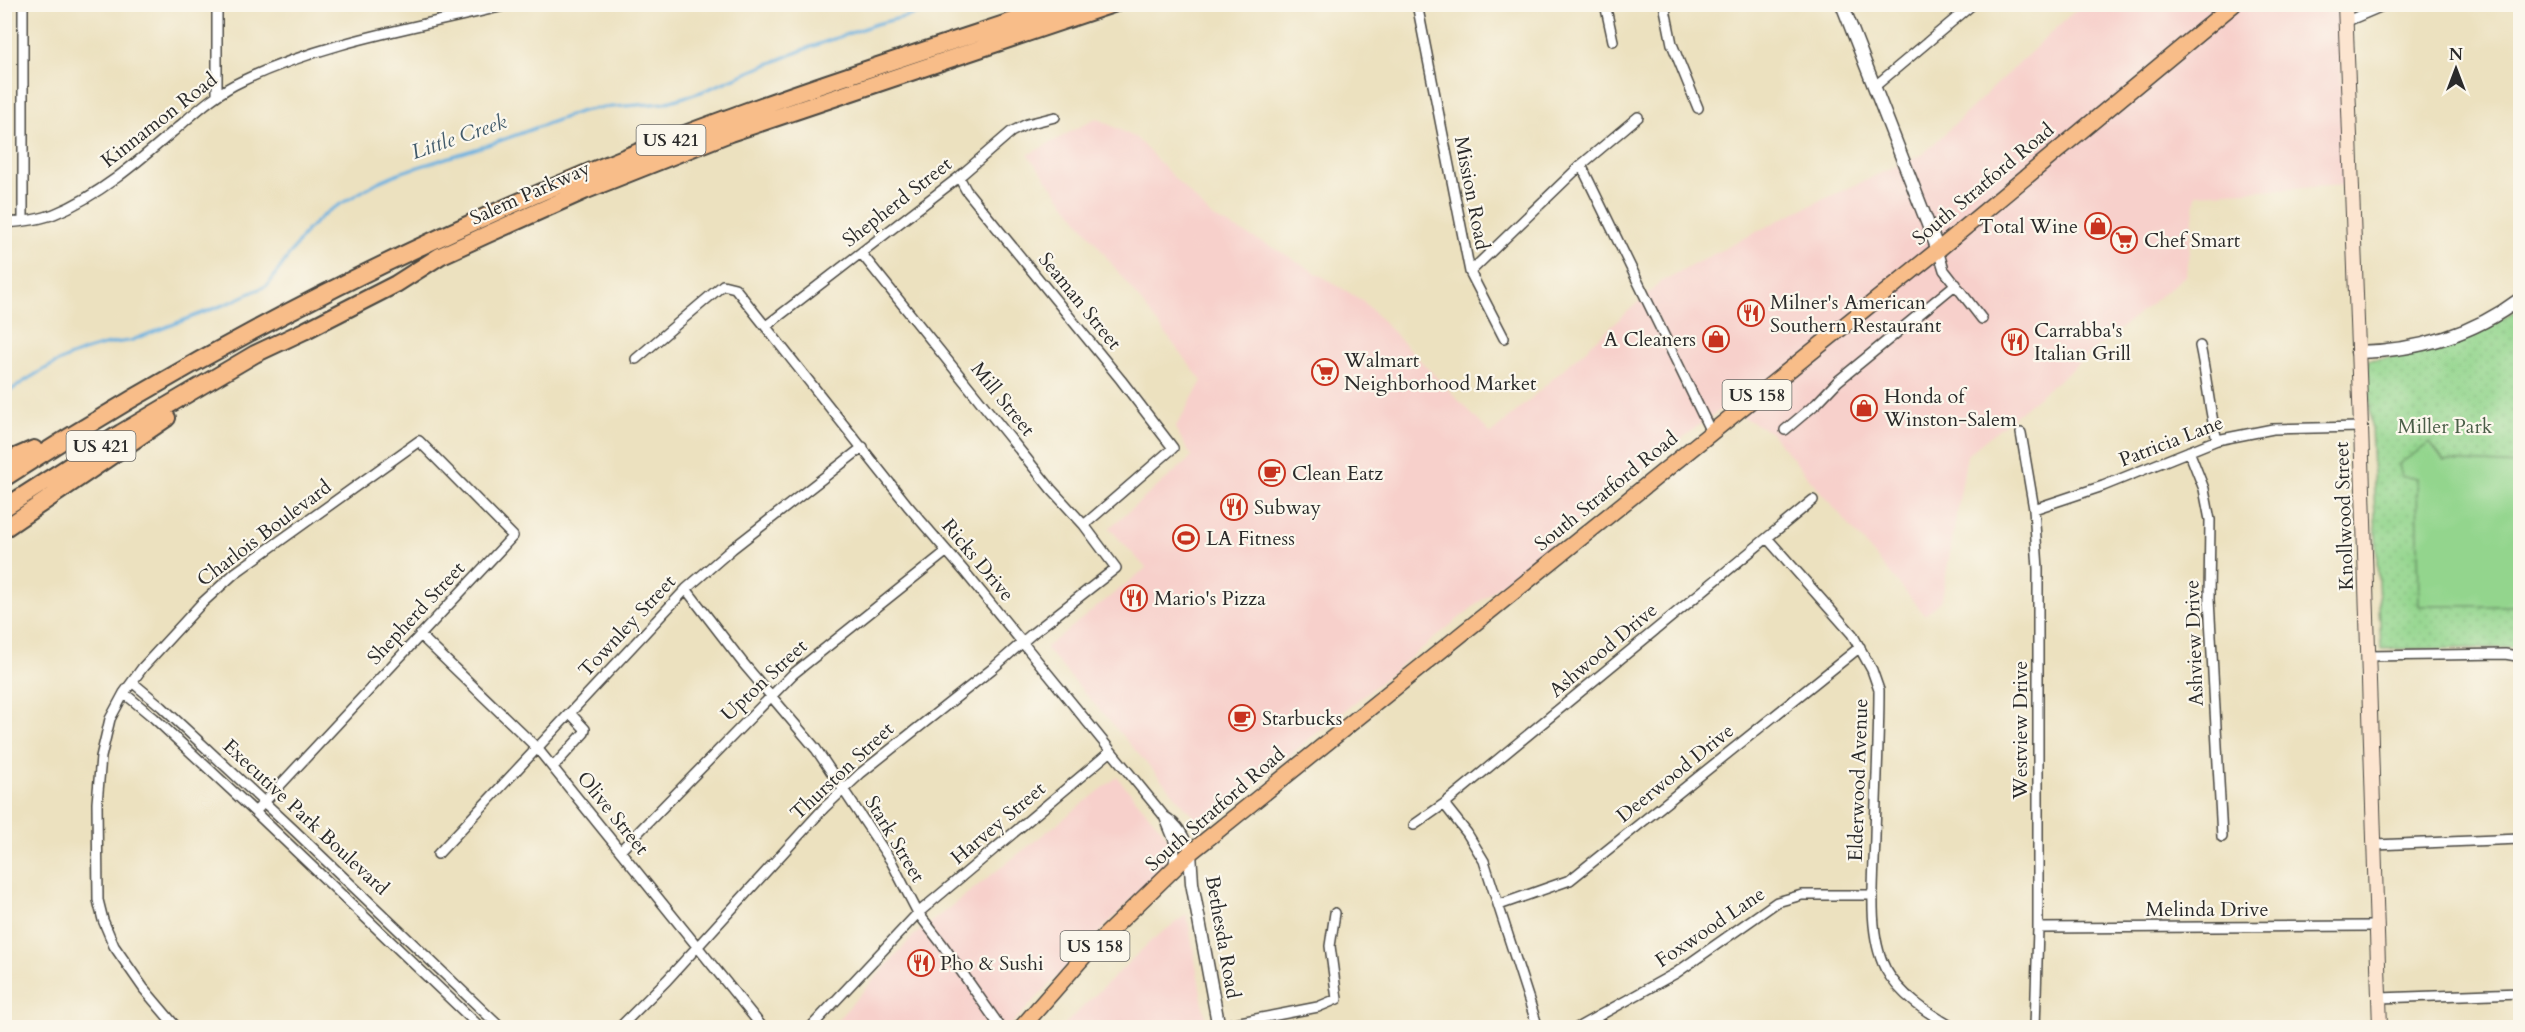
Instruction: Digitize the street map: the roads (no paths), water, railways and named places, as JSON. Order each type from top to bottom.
[{"type":"highway","name":"Salem Parkway","points":[[4,478],[91,424],[245,337],[385,263],[578,178],[773,102],[1065,4]]},
{"type":"highway","name":"Salem Parkway","points":[[4,508],[199,386],[255,354],[396,284],[440,256],[584,191],[778,116],[1113,4]]},
{"type":"highway","points":[[5,529],[173,414],[199,386]]},
{"type":"highway","points":[[4,462],[34,449],[69,428],[91,424]]},
{"type":"main road","name":"South Stratford Road","points":[[1021,1028],[1085,955],[1190,853],[1938,250],[2234,4]]},
{"type":"main road","name":"Knollwood Street","points":[[2345,4],[2380,1028]]},
{"type":"street","points":[[23,4],[23,221]]},
{"type":"street","points":[[217,4],[218,93]]},
{"type":"street","name":"Kinnamon Road","points":[[4,223],[52,215],[90,195],[159,144],[218,93],[277,65],[339,43],[512,4]]},
{"type":"street","name":"Mission Road","points":[[1417,4],[1470,272]]},
{"type":"street","points":[[1605,4],[1613,41]]},
{"type":"street","points":[[1664,4],[1672,44],[1698,108]]},
{"type":"street","points":[[1842,4],[1944,270],[1982,319]]},
{"type":"street","points":[[1874,87],[1972,4]]},
{"type":"street","points":[[2345,22],[2387,4]]},
{"type":"street","name":"Shepherd Street","points":[[766,326],[959,177],[1011,132],[1027,124],[1055,117]]},
{"type":"street","name":"Mission Road","points":[[1470,272],[1581,165],[1638,117]]},
{"type":"street","points":[[1581,165],[1711,432]]},
{"type":"street","name":"Seaman Street","points":[[959,177],[966,190],[1173,448],[1084,525]]},
{"type":"street","name":"Mill Street","points":[[861,253],[1051,489],[1084,525],[1116,568]]},
{"type":"street","points":[[1470,272],[1504,338]]},
{"type":"street","points":[[1785,430],[1817,403],[1838,381],[1956,284]]},
{"type":"street","name":"Ricks Drive","points":[[636,359],[723,285],[735,288],[1164,816],[1175,843],[1174,869]]},
{"type":"street","points":[[2357,352],[2384,352],[2416,347],[2459,334],[2495,316],[2520,299]]},
{"type":"street","points":[[2200,346],[2207,379],[2210,412],[2217,440]]},
{"type":"street","name":"Patricia Lane","points":[[2034,509],[2103,486],[2217,440],[2273,429],[2361,427]]},
{"type":"street","name":"Westview Drive","points":[[2021,433],[2034,509],[2038,569],[2038,928],[2035,1028]]},
{"type":"street","name":"Shepherd Street","points":[[255,812],[513,536],[419,441]]},
{"type":"street","name":"Charlois Boulevard","points":[[177,1028],[139,983],[114,946],[103,920],[98,900],[98,803],[101,757],[110,719],[132,682],[201,604],[235,573],[419,441]]},
{"type":"street","name":"Townley Street","points":[[438,854],[686,589],[732,549],[863,447]]},
{"type":"street","name":"Ashview Drive","points":[[2189,451],[2205,489],[2210,520],[2209,599],[2222,837]]},
{"type":"street","name":"Ashwood Drive","points":[[1414,825],[1444,804],[1813,500]]},
{"type":"street","name":"Elderwood Avenue","points":[[1767,538],[1852,634],[1879,690],[1873,894],[1876,945],[1886,969],[1901,991],[1925,1011],[1954,1028]]},
{"type":"street","name":"Upton Street","points":[[620,851],[770,695],[816,654],[862,621],[947,551]]},
{"type":"street","name":"Thurston Street","points":[[619,1028],[698,946],[824,808],[861,773],[1116,568]]},
{"type":"street","name":"Stark Street","points":[[686,589],[816,749],[891,861],[918,913],[1001,1028]]},
{"type":"street","name":"Olive Street","points":[[420,635],[537,748],[764,1028]]},
{"type":"street","name":"Deerwood Drive","points":[[1499,905],[1570,880],[1860,647]]},
{"type":"street","points":[[2368,656],[2505,654],[2518,658]]},
{"type":"street","name":"Executive Park Boulevard","points":[[132,682],[162,707],[501,1028]]},
{"type":"street","name":"Executive Park Boulevard","points":[[124,693],[255,812],[481,1028]]},
{"type":"street","points":[[553,767],[584,733],[585,729],[570,713]]},
{"type":"street","name":"Harvey Street","points":[[810,1028],[918,913],[1110,752]]},
{"type":"street","points":[[1444,804],[1467,833],[1484,861],[1538,1028]]},
{"type":"street","name":"Ricks Drive","points":[[1164,816],[1174,822],[1185,837],[1190,853]]},
{"type":"street","points":[[2375,845],[2520,839]]},
{"type":"street","name":"Bethesda Road","points":[[1190,853],[1191,872],[1217,1027]]},
{"type":"street","name":"Foxwood Lane","points":[[1577,1028],[1676,973],[1777,902],[1814,894],[1873,894]]},
{"type":"street","points":[[1217,1027],[1318,1007],[1337,999],[1330,946],[1335,913]]},
{"type":"street","name":"Melinda Drive","points":[[2038,928],[2376,926]]},
{"type":"street","points":[[442,991],[453,982]]},
{"type":"street","points":[[2379,998],[2520,993]]},
{"type":"waterway","name":"Little Creek","points":[[4,395],[64,359],[96,347],[130,341],[231,302],[268,285],[307,230],[327,212],[378,182],[399,173],[494,143],[582,111],[664,103],[701,92],[805,49],[876,24],[972,4]]},
{"type":"place","name":"Total Wine","points":[[2098,226]]},
{"type":"place","name":"Chef Smart","points":[[2124,240]]},
{"type":"place","name":"Milner's American Southern Restaurant","points":[[1751,313]]},
{"type":"place","name":"A Cleaners","points":[[1716,339]]},
{"type":"place","name":"Carrabba's Italian Grill","points":[[2015,342]]},
{"type":"place","name":"Walmart Neighborhood Market","points":[[1325,372]]},
{"type":"place","name":"Honda of Winston-Salem","points":[[1864,408]]},
{"type":"place","name":"Clean Eatz","points":[[1272,473]]},
{"type":"place","name":"Subway","points":[[1234,507]]},
{"type":"place","name":"LA Fitness","points":[[1186,538]]},
{"type":"place","name":"Mario's Pizza","points":[[1134,598]]},
{"type":"place","name":"Starbucks","points":[[1242,718]]},
{"type":"place","name":"Pho & Sushi","points":[[921,963]]},
{"type":"park label","name":"Miller Park","points":[[2445,426]]}]
